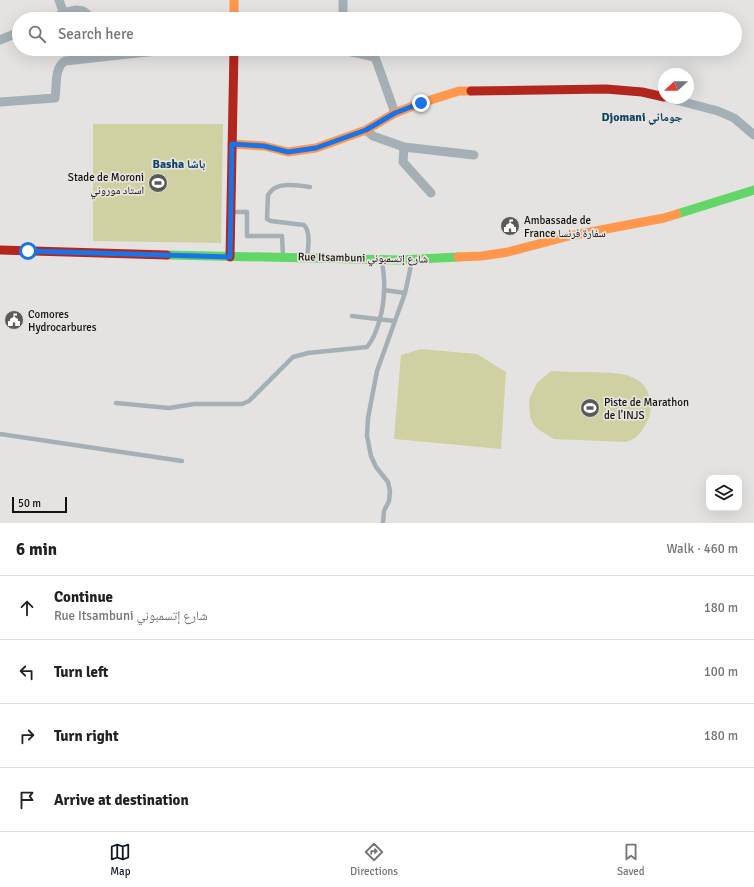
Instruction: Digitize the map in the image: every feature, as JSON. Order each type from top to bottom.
[{"type":"main road","points":[[234,0],[234,12]]},
{"type":"main road","points":[[230,257],[234,56]]},
{"type":"main road","points":[[232,144],[264,146],[288,152],[316,148],[366,130],[395,113],[459,91],[606,89],[642,92],[658,96]]},
{"type":"main road","points":[[719,200],[754,184]]},
{"type":"main road","points":[[719,200],[754,190]]},
{"type":"main road","name":"Rue Itsambuni شارع إتسمبوني","points":[[0,250],[230,257],[413,260],[482,256],[508,252],[569,236],[664,218],[719,200]]},
{"type":"street","points":[[59,0],[63,12]]},
{"type":"street","points":[[342,0],[343,12]]},
{"type":"street","points":[[70,12],[76,10],[85,10],[86,12]]},
{"type":"street","points":[[0,40],[12,35]]},
{"type":"street","points":[[0,102],[55,98],[58,69],[61,64],[66,61],[87,56]]},
{"type":"street","points":[[370,56],[375,57],[395,113]]},
{"type":"street","points":[[691,104],[718,111],[734,118],[754,135]]},
{"type":"street","points":[[366,130],[373,136],[404,146],[474,155]]},
{"type":"street","points":[[404,146],[403,162],[431,193]]},
{"type":"lane","points":[[307,258],[307,228],[304,225],[271,221],[267,219],[268,194],[274,188],[289,185],[310,186]]},
{"type":"lane","points":[[230,212],[248,212],[247,236],[282,236],[283,257]]},
{"type":"lane","points":[[116,403],[169,408],[194,404],[242,404],[249,401],[293,357],[308,353],[367,347],[371,342],[379,320],[384,290],[382,259]]},
{"type":"lane","points":[[383,523],[384,510],[390,491],[388,482],[376,467],[371,456],[367,436],[368,418],[377,371],[405,294],[413,260]]},
{"type":"lane","points":[[384,290],[405,294]]},
{"type":"lane","points":[[352,316],[394,322]]},
{"type":"lane","points":[[0,434],[182,462]]},
{"type":"green space","name":"Stade de Moroni استاد موروني","points":[[93,124],[223,124],[221,243],[93,241]]},
{"type":"green space","points":[[421,349],[477,354],[506,372],[501,449],[394,439],[401,355]]},
{"type":"green space","name":"Piste de Marathon de l'INJS","points":[[551,371],[610,373],[637,379],[643,384],[648,392],[651,409],[650,416],[639,434],[633,439],[625,442],[554,439],[539,430],[533,424],[530,416],[529,404],[530,397],[537,383]]},
{"type":"traffic: fast","points":[[677,214],[754,190]]},
{"type":"traffic: fast","points":[[167,255],[400,260],[458,257]]},
{"type":"traffic: slow","points":[[234,0],[234,12]]},
{"type":"traffic: slow","points":[[232,144],[264,146],[288,152],[316,148],[366,130],[395,113],[421,103],[459,91],[471,91]]},
{"type":"traffic: slow","points":[[458,257],[482,256],[508,252],[569,236],[664,218],[677,214]]},
{"type":"traffic: jam","points":[[230,257],[234,56]]},
{"type":"traffic: jam","points":[[471,91],[606,89],[642,92],[658,96]]},
{"type":"traffic: jam","points":[[0,250],[167,255]]},
{"type":"place","name":"Stade de Moroni استاد موروني","points":[[158,183]]},
{"type":"place","name":"Ambassade de France سفارة فرنسا","points":[[510,226]]},
{"type":"place","name":"Comores Hydrocarbures","points":[[14,320]]},
{"type":"place","name":"Piste de Marathon de l'INJS","points":[[590,408]]},
{"type":"district","name":"Djomani جوماني","points":[[642,117]]},
{"type":"district","name":"Basha باشا","points":[[179,164]]},
{"type":"route","points":[[28,251],[230,257],[232,144],[264,146],[288,152],[316,148],[366,130],[395,113],[421,103]]}]
